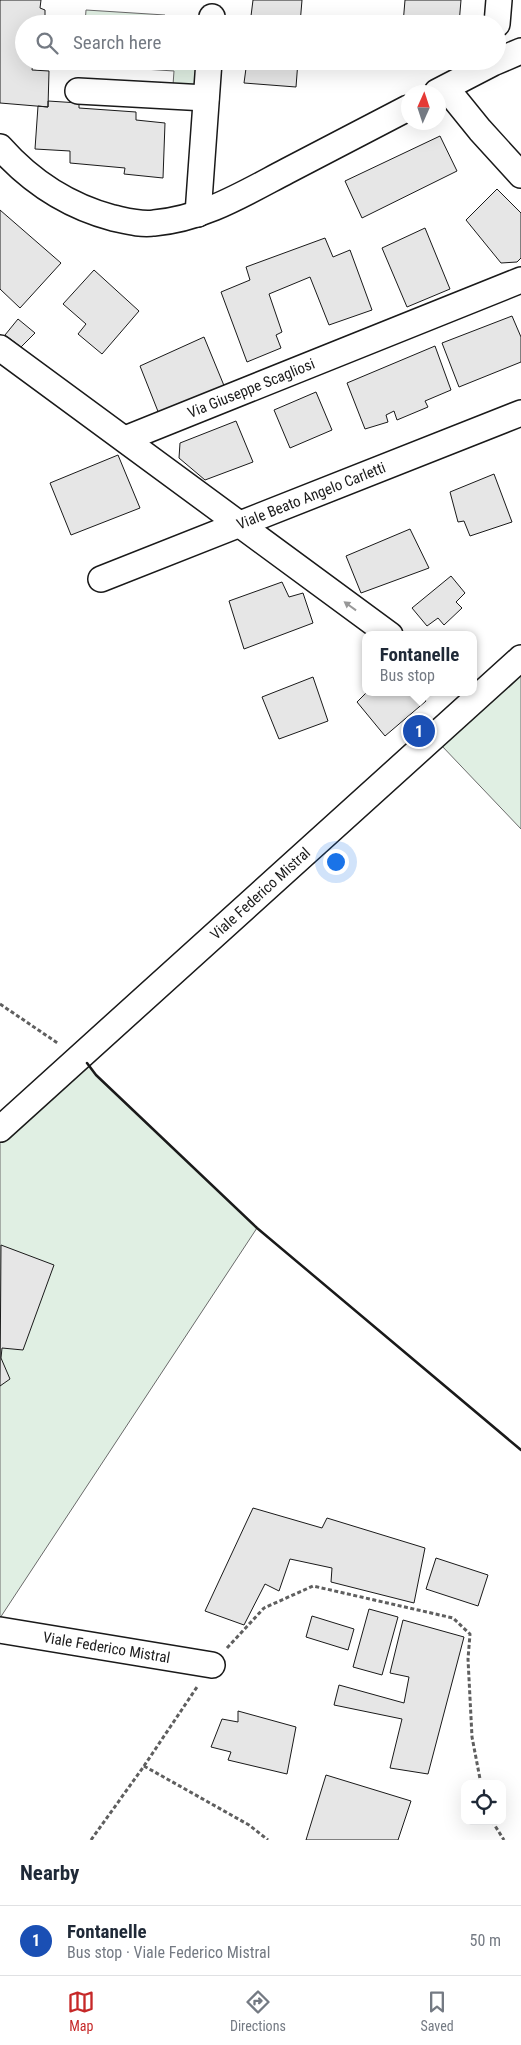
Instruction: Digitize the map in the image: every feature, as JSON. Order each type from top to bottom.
[{"type":"street","points":[[498,15],[499,0]]},
{"type":"street","points":[[506,57],[521,51]]},
{"type":"street","points":[[198,214],[208,70]]},
{"type":"street","points":[[446,88],[478,70]]},
{"type":"street","points":[[78,91],[206,98]]},
{"type":"street","points":[[446,94],[521,175]]},
{"type":"street","points":[[0,147],[13,162],[36,182],[63,199],[96,214],[130,222],[153,224],[198,214],[233,199],[401,112]]},
{"type":"street","name":"Via Giuseppe Scagliosi","points":[[125,439],[521,280]]},
{"type":"street","points":[[0,348],[384,631]]},
{"type":"street","name":"Viale Beato Angelo Carletti","points":[[101,578],[521,413]]},
{"type":"street","name":"Viale Federico Mistral","points":[[477,692],[521,658]]},
{"type":"street","name":"Viale Federico Mistral","points":[[0,1129],[472,696]]},
{"type":"street","name":"Viale Federico Mistral","points":[[0,1630],[212,1665]]},
{"type":"path","points":[[0,1004],[79,1057]]},
{"type":"path","points":[[90,1840],[144,1766],[212,1665],[264,1608],[313,1586],[454,1618],[470,1634],[468,1659],[472,1737],[480,1780]]},
{"type":"path","points":[[144,1766],[249,1825],[268,1840]]},
{"type":"path","points":[[495,1825],[504,1840]]},
{"type":"green space","points":[[86,10],[165,15],[86,15]]},
{"type":"green space","points":[[159,70],[198,70],[197,86],[173,85],[174,71]]},
{"type":"green space","points":[[521,672],[521,829],[441,745]]},
{"type":"green space","points":[[86,1062],[96,1075],[257,1228],[0,1618],[0,1140]]},
{"type":"building","points":[[0,0],[41,0],[40,8],[45,10],[45,15],[15,15],[15,70],[49,71],[48,107],[0,103]]},
{"type":"building","points":[[253,0],[302,0],[301,15],[251,15]]},
{"type":"building","points":[[405,0],[461,0],[460,15],[404,15]]},
{"type":"building","points":[[246,70],[297,70],[296,87],[244,83]]},
{"type":"building","points":[[48,101],[79,103],[79,108],[136,112],[136,120],[165,123],[163,178],[124,174],[125,168],[70,163],[70,151],[35,149],[38,106],[48,107]]},
{"type":"building","points":[[440,136],[457,171],[362,218],[345,181]]},
{"type":"building","points":[[497,189],[521,213],[521,258],[517,262],[501,263],[466,220]]},
{"type":"building","points":[[0,210],[61,263],[20,308],[0,289]]},
{"type":"building","points":[[425,228],[450,289],[407,307],[382,248]]},
{"type":"building","points":[[325,238],[333,257],[350,250],[372,310],[329,325],[310,277],[269,294],[282,332],[276,335],[281,348],[247,362],[221,292],[250,280],[246,267]]},
{"type":"building","points":[[94,270],[139,311],[102,354],[78,334],[86,324],[63,304]]},
{"type":"building","points":[[512,316],[521,337],[521,362],[459,387],[442,343]]},
{"type":"building","points":[[18,319],[35,333],[21,347],[5,335]]},
{"type":"building","points":[[204,337],[225,388],[159,414],[140,366]]},
{"type":"building","points":[[435,346],[451,390],[425,401],[428,407],[397,420],[394,411],[386,415],[388,422],[365,429],[347,383]]},
{"type":"building","points":[[316,392],[332,430],[290,448],[274,410]]},
{"type":"building","points":[[236,421],[253,462],[205,480],[179,458],[180,443]]},
{"type":"building","points":[[118,455],[140,508],[71,535],[50,483]]},
{"type":"building","points":[[494,474],[512,522],[470,536],[464,521],[458,522],[450,492]]},
{"type":"building","points":[[410,529],[429,568],[361,593],[346,556]]},
{"type":"building","points":[[451,576],[465,593],[456,602],[462,608],[444,625],[438,618],[427,626],[412,608]]},
{"type":"building","points":[[282,582],[289,597],[303,593],[313,623],[244,649],[229,601]]},
{"type":"building","points":[[313,677],[328,721],[279,739],[262,697]]},
{"type":"building","points":[[363,696],[422,696],[426,701],[385,736],[357,702]]},
{"type":"building","points":[[1,1245],[54,1265],[23,1350],[2,1348],[1,1358],[10,1379],[0,1386]]},
{"type":"building","points":[[253,1508],[322,1528],[327,1518],[425,1548],[414,1603],[331,1582],[332,1568],[290,1559],[279,1591],[265,1584],[244,1625],[205,1611]]},
{"type":"building","points":[[436,1558],[488,1575],[478,1606],[426,1589]]},
{"type":"building","points":[[369,1609],[398,1617],[382,1675],[353,1667]]},
{"type":"building","points":[[312,1616],[354,1629],[348,1650],[306,1637]]},
{"type":"building","points":[[403,1620],[464,1637],[428,1774],[390,1768],[402,1719],[334,1705],[339,1685],[404,1703],[409,1677],[390,1673]]},
{"type":"building","points":[[238,1711],[296,1727],[287,1774],[228,1760],[231,1752],[211,1747],[222,1719],[238,1722]]},
{"type":"building","points":[[326,1775],[411,1801],[398,1840],[306,1840]]},
{"type":"wall","points":[[87,1063],[96,1075],[257,1228],[521,1450]]},
{"type":"place","name":"Fontanelle","points":[[419,731]]}]
